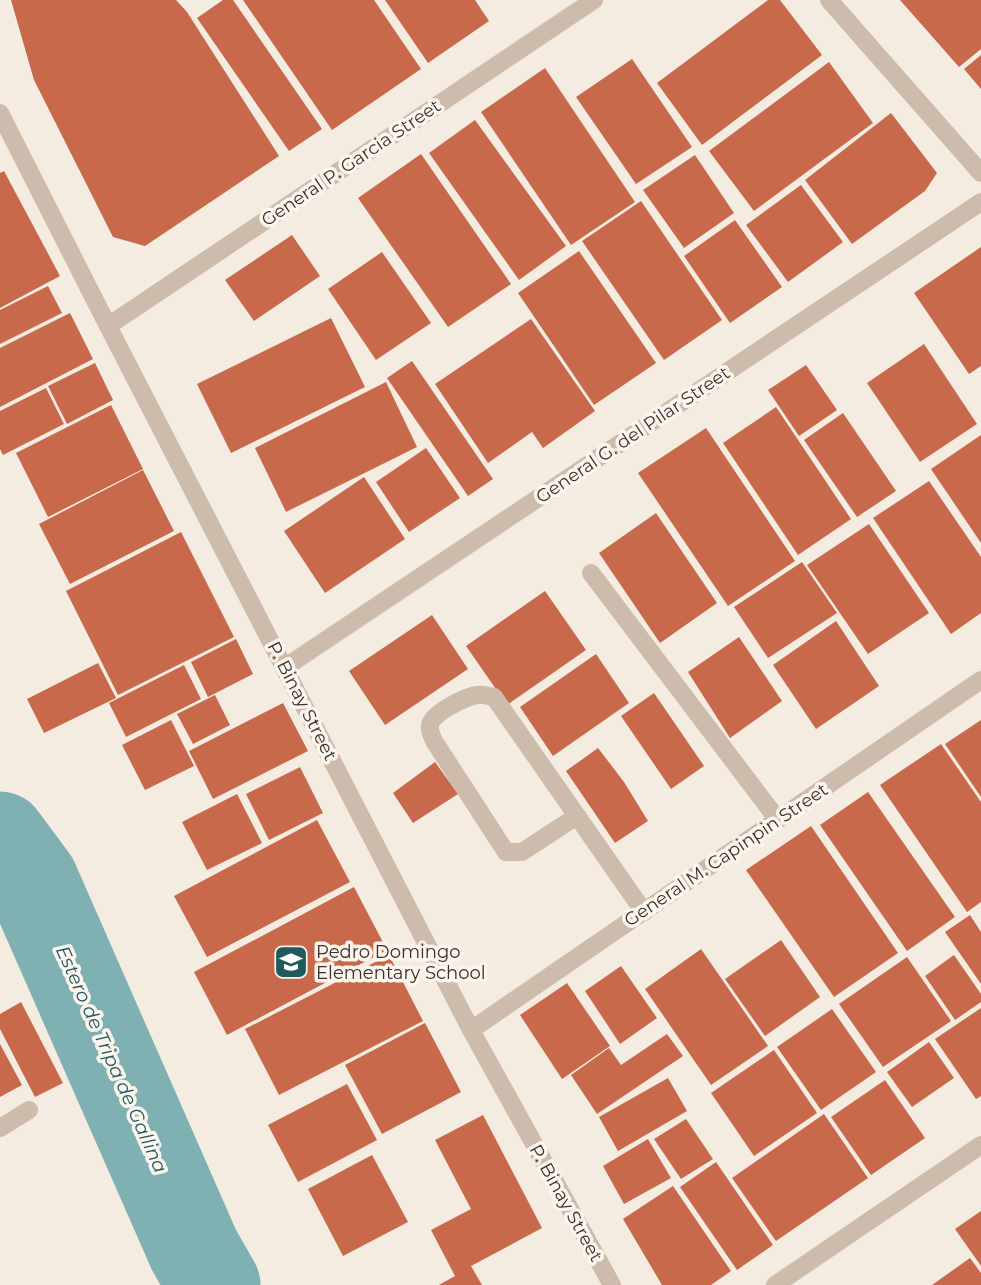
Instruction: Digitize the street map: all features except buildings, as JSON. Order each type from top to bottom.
[{"type":"street","name":"General P. Garcia Street","points":[[108,326],[594,0]]},
{"type":"street","points":[[829,0],[981,173]]},
{"type":"street","name":"P. Binay Street","points":[[0,113],[471,1030],[612,1285]]},
{"type":"street","name":"General G. del Pilar Street","points":[[284,667],[981,202]]},
{"type":"street","points":[[591,573],[778,820]]},
{"type":"street","name":"General M. Capinpin Street","points":[[471,1030],[981,680]]},
{"type":"street","points":[[577,816],[522,852],[506,852],[434,741],[430,723],[435,716],[463,699],[479,695],[494,697],[644,912]]},
{"type":"street","points":[[0,1128],[29,1110]]},
{"type":"street","points":[[775,1285],[981,1145]]},
{"type":"waterway","name":"Estero de Tripa de Gallina","points":[[0,838],[32,881],[194,1250],[214,1285]]},
{"type":"place","name":"Pedro Domingo Elementary School","points":[[291,962]]}]
